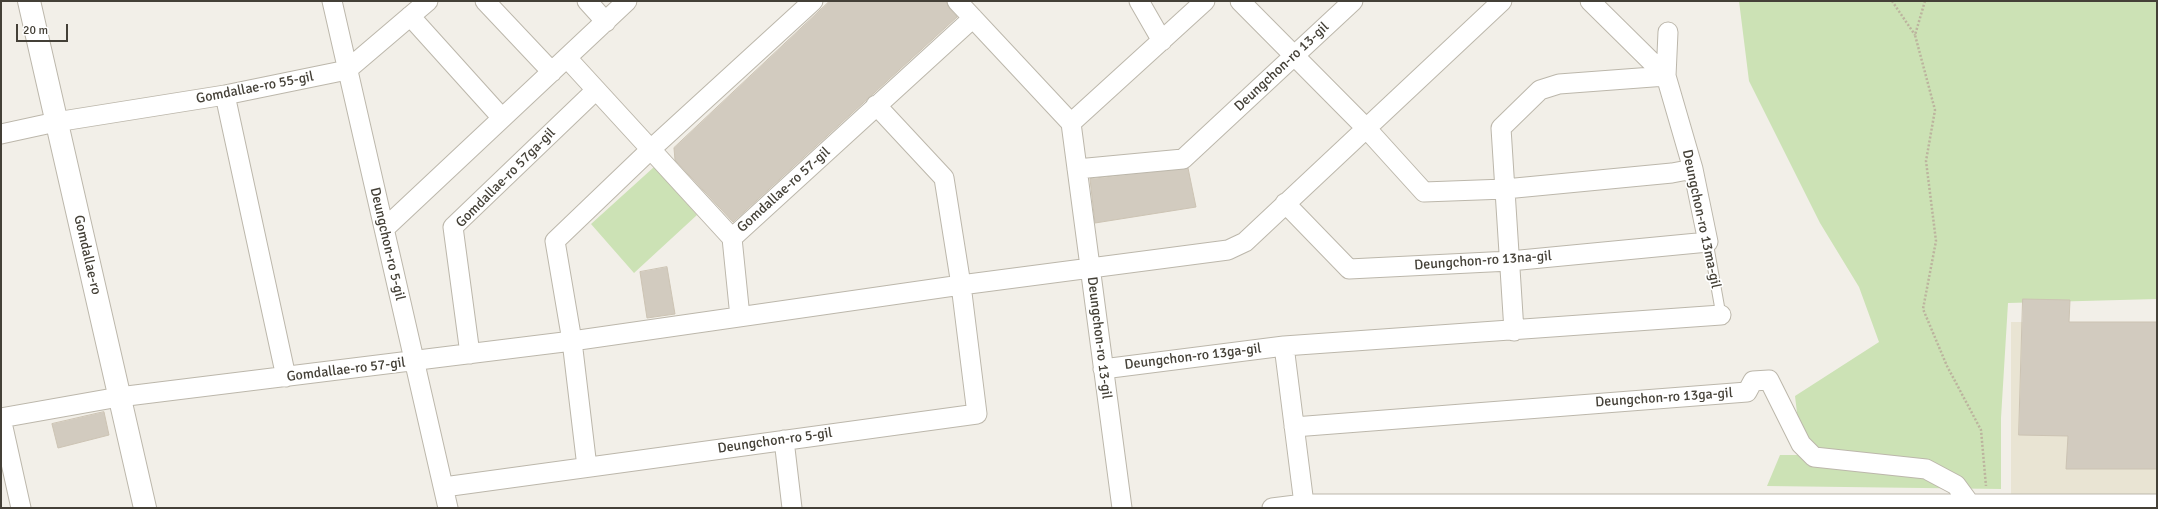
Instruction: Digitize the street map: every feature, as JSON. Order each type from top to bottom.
[{"type":"street","name":"Gomdallae-ro","points":[[29,1],[145,508]]},
{"type":"street","name":"Deungchon-ro 5-gil","points":[[332,1],[448,508]]},
{"type":"street","name":"Gomdallae-ro 55-gil","points":[[1,134],[56,122],[225,95],[348,70],[428,1]]},
{"type":"street","points":[[485,1],[552,72]]},
{"type":"street","points":[[587,1],[606,22]]},
{"type":"street","points":[[384,229],[627,1]]},
{"type":"street","points":[[588,467],[572,341],[555,241],[650,150],[813,1]]},
{"type":"street","points":[[957,1],[1071,123],[1205,1]]},
{"type":"street","points":[[1139,1],[1162,41]]},
{"type":"street","points":[[1240,1],[1366,128],[1424,192],[1505,189],[1672,173],[1693,168]]},
{"type":"street","name":"Deungchon-ro 13-gil","points":[[1077,169],[1183,159],[1353,1]]},
{"type":"street","points":[[1090,269],[1228,250],[1244,242],[1502,1]]},
{"type":"street","name":"Deungchon-ro 13ma-gil","points":[[1590,1],[1666,76]]},
{"type":"street","points":[[410,16],[502,118]]},
{"type":"street","name":"Gomdallae-ro 57-gil","points":[[740,317],[732,238],[973,18]]},
{"type":"street","name":"Deungchon-ro 13ma-gil","points":[[1668,32],[1666,76],[1693,168],[1708,242]]},
{"type":"street","points":[[567,58],[732,238]]},
{"type":"street","points":[[1514,331],[1501,128],[1540,90],[1559,84],[1666,76]]},
{"type":"street","name":"Gomdallae-ro 57ga-gil","points":[[470,354],[453,227],[596,90]]},
{"type":"street","points":[[225,95],[286,377]]},
{"type":"street","points":[[876,106],[944,178],[961,285]]},
{"type":"street","name":"Deungchon-ro 13-gil","points":[[1071,123],[1122,508]]},
{"type":"street","name":"Deungchon-ro 13na-gil","points":[[1286,203],[1349,269],[1510,261],[1708,242]]},
{"type":"street","name":"Gomdallae-ro 57-gil","points":[[1,418],[119,397],[572,341],[961,285],[1090,269]]},
{"type":"street","name":"Deungchon-ro 5-gil","points":[[444,487],[977,414],[961,285]]},
{"type":"street","name":"Deungchon-ro 13ga-gil","points":[[1103,369],[1284,346],[1514,331],[1721,315]]},
{"type":"street","points":[[1284,346],[1304,504]]},
{"type":"street","name":"Deungchon-ro 13ga-gil","points":[[1294,427],[1747,392],[1753,381],[1769,380],[1801,444],[1814,457],[1926,469],[1956,486],[1979,504]]},
{"type":"street","points":[[1,418],[21,508]]},
{"type":"street","points":[[784,440],[792,508]]},
{"type":"street","points":[[1272,508],[1304,504],[1842,506],[2157,504]]},
{"type":"lane","name":"Deungchon-ro 13ma-gil","points":[[1708,242],[1721,315]]},
{"type":"path","points":[[1892,1],[1915,35],[1934,110],[1926,161],[1936,241],[1922,309],[1947,366],[1981,430],[1979,504]]},
{"type":"path","points":[[1915,35],[1926,1]]},
{"type":"shaded area","points":[[2011,322],[2157,322],[2157,496],[2011,496]]},
{"type":"green space","points":[[1739,1],[2157,1],[2157,299],[2008,303],[2001,418],[2001,489],[1767,486],[1780,455],[1802,455],[1795,396],[1879,342],[1859,287],[1820,223],[1749,81]]},
{"type":"green space","points":[[654,167],[697,215],[634,273],[591,224]]},
{"type":"building","points":[[830,1],[946,1],[949,8],[957,17],[733,222],[675,160],[674,148]]},
{"type":"building","points":[[1188,168],[1196,207],[1095,223],[1090,179]]},
{"type":"building","points":[[667,267],[675,314],[647,318],[640,272]]},
{"type":"building","points":[[2023,299],[2070,300],[2069,322],[2157,322],[2157,469],[2066,469],[2068,436],[2019,435]]},
{"type":"building","points":[[104,412],[109,435],[58,448],[52,424]]}]
